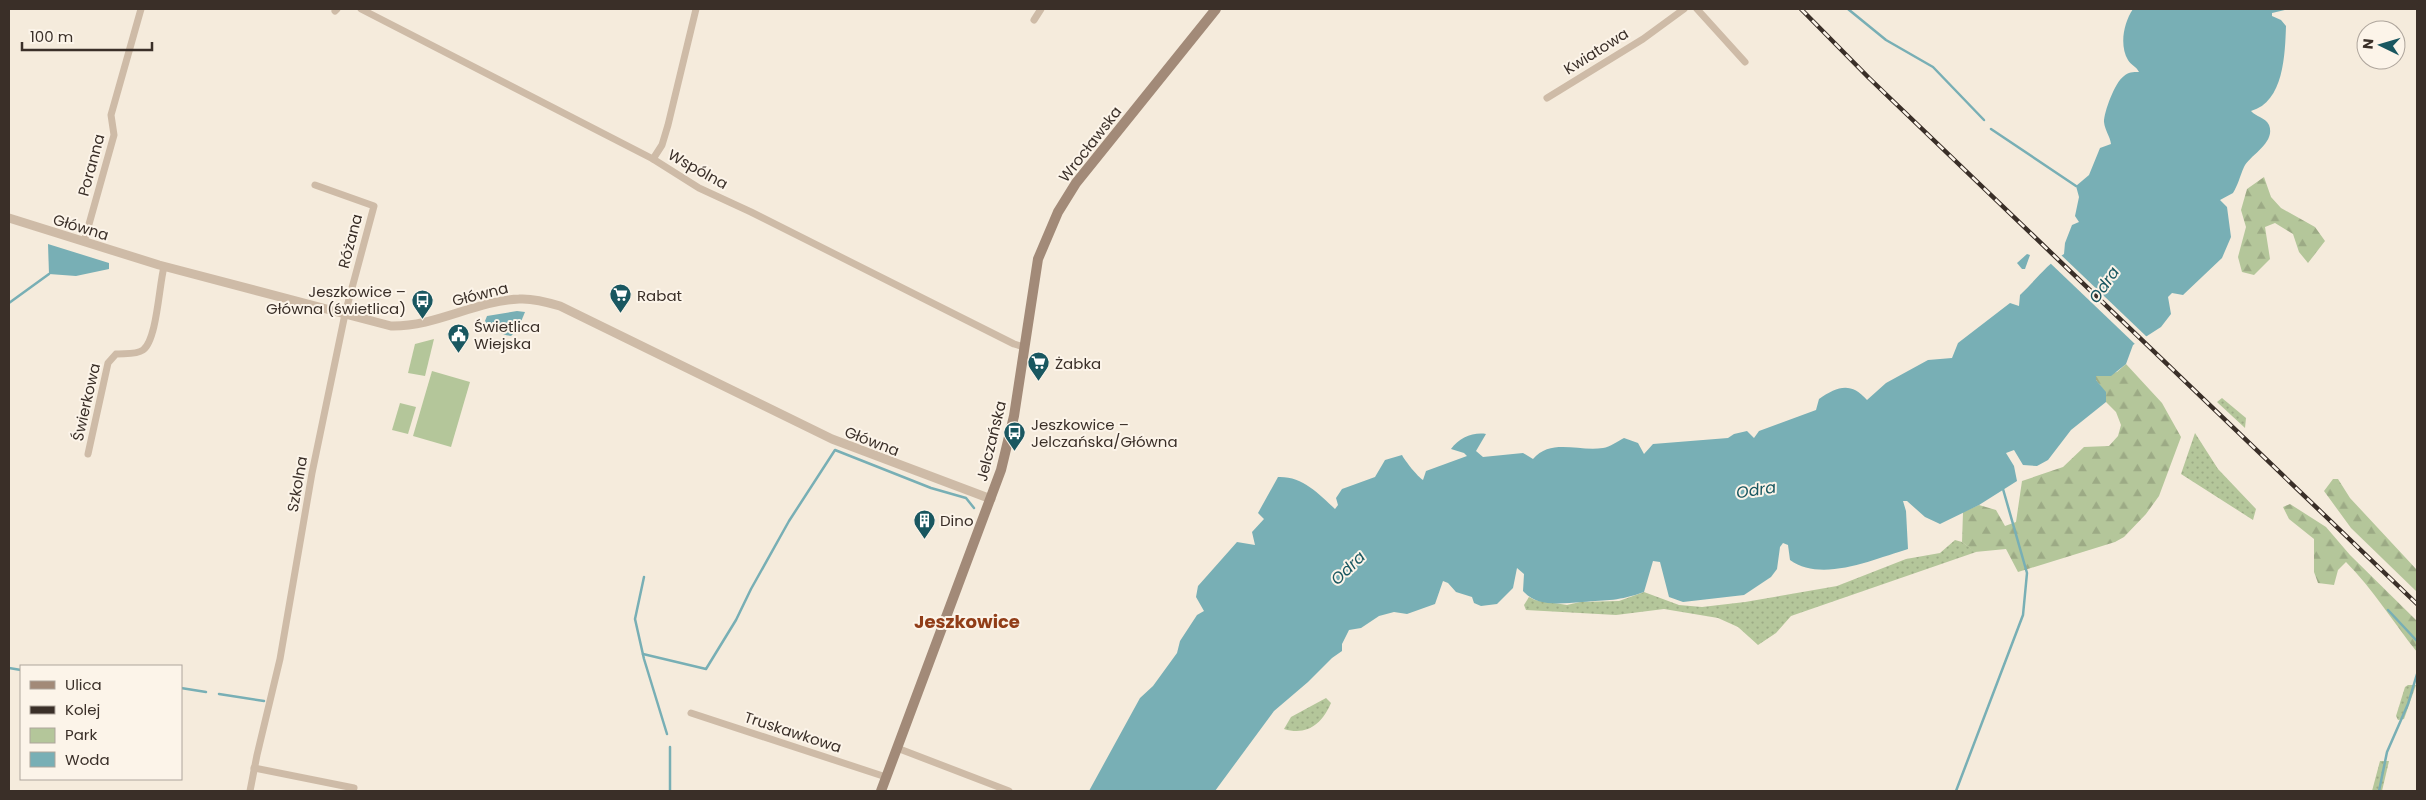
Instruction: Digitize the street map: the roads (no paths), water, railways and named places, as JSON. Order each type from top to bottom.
[{"type":"main road","name":"Wrocławska","points":[[1028,319],[1038,259],[1058,212],[1076,183],[1215,9]]},
{"type":"main road","name":"Jelczańska","points":[[881,791],[1003,463],[1014,416],[1028,319]]},
{"type":"street","name":"Poranna","points":[[84,242],[114,135],[111,115],[141,9]]},
{"type":"street","name":"Wspólna","points":[[361,9],[653,159],[699,188],[751,212],[1014,344],[1024,347]]},
{"type":"street","points":[[653,159],[662,145],[696,9]]},
{"type":"street","points":[[1034,20],[1041,9]]},
{"type":"street","name":"Kwiatowa","points":[[1546,98],[1643,39],[1684,9]]},
{"type":"street","points":[[1696,9],[1745,62]]},
{"type":"street","name":"Różana","points":[[315,185],[374,206],[345,314]]},
{"type":"street","name":"Główna","points":[[9,218],[164,267],[391,326],[405,326],[520,298],[539,300],[560,306],[832,440],[991,499]]},
{"type":"street","name":"Świerkowa","points":[[88,454],[108,363],[116,354],[141,351],[148,345],[152,333],[164,267]]},
{"type":"street","name":"Szkolna","points":[[250,791],[280,659],[312,473],[345,314]]},
{"type":"street","name":"Truskawkowa","points":[[691,713],[886,777]]},
{"type":"street","points":[[897,748],[1009,791]]},
{"type":"street","points":[[254,768],[354,788]]},
{"type":"water","name":"Odra","points":[[2133,9],[2289,9],[2272,13],[2272,16],[2281,20],[2286,26],[2283,63],[2276,88],[2270,98],[2262,106],[2251,111],[2267,122],[2270,131],[2269,137],[2266,143],[2247,162],[2233,193],[2220,200],[2227,207],[2231,237],[2222,258],[2183,295],[2172,293],[2168,297],[2171,314],[2161,327],[2133,345],[2126,364],[2111,376],[2096,376],[2096,380],[2106,392],[2106,402],[2071,430],[2048,460],[2037,466],[2023,465],[2014,450],[2006,453],[2014,466],[2017,481],[1979,505],[1940,524],[1925,517],[1907,501],[1903,501],[1906,511],[1908,549],[1880,558],[1848,567],[1832,569],[1803,567],[1790,560],[1788,545],[1783,543],[1780,547],[1777,569],[1771,577],[1744,595],[1683,602],[1669,597],[1660,562],[1653,561],[1644,592],[1620,599],[1558,603],[1536,600],[1523,591],[1524,574],[1517,568],[1513,588],[1497,604],[1481,606],[1474,603],[1472,597],[1456,592],[1448,583],[1443,581],[1435,604],[1407,614],[1394,612],[1379,616],[1361,628],[1349,630],[1342,644],[1342,651],[1274,711],[1215,791],[1089,791],[1140,698],[1153,686],[1177,653],[1180,641],[1197,615],[1204,611],[1196,597],[1198,586],[1237,542],[1255,545],[1252,532],[1264,519],[1258,513],[1278,477],[1287,477],[1302,482],[1335,509],[1338,505],[1336,498],[1342,489],[1375,477],[1385,460],[1402,455],[1423,480],[1426,471],[1467,456],[1464,453],[1451,449],[1462,439],[1476,434],[1486,434],[1476,451],[1483,457],[1523,453],[1533,459],[1548,449],[1557,447],[1603,448],[1624,438],[1638,443],[1644,454],[1653,444],[1728,438],[1734,434],[1747,431],[1754,438],[1759,431],[1816,410],[1819,399],[1832,391],[1850,388],[1867,400],[1886,383],[1928,360],[1952,358],[1958,343],[2010,303],[2019,306],[2020,295],[2064,254],[2065,243],[2072,225],[2079,222],[2075,216],[2079,197],[2076,186],[2089,175],[2100,148],[2111,144],[2104,122],[2111,97],[2117,84],[2124,76],[2129,73],[2139,72],[2128,60],[2123,41],[2127,20]]},
{"type":"water","points":[[48,244],[109,263],[109,269],[76,276],[49,274]]},
{"type":"water","points":[[2027,254],[2030,255],[2025,269],[2022,269],[2017,263]]},
{"type":"water","points":[[517,311],[525,312],[518,329],[511,336],[490,327],[485,321],[487,316]]},
{"type":"waterway","points":[[1848,9],[1886,40],[1933,67],[1984,120]]},
{"type":"waterway","points":[[1991,129],[2076,186]]},
{"type":"waterway","points":[[9,303],[49,274]]},
{"type":"waterway","points":[[643,654],[706,669],[736,620],[789,521],[835,450],[931,488],[966,498],[974,508]]},
{"type":"waterway","points":[[1956,791],[2023,615],[2027,573],[2003,489]]},
{"type":"waterway","points":[[644,577],[635,619],[644,659],[667,734]]},
{"type":"waterway","points":[[2388,610],[2417,641]]},
{"type":"waterway","points":[[9,668],[20,670]]},
{"type":"waterway","points":[[2379,791],[2387,752],[2408,704],[2417,674]]},
{"type":"waterway","points":[[182,688],[206,692]]},
{"type":"waterway","points":[[219,694],[264,701]]},
{"type":"waterway","points":[[670,747],[670,791]]},
{"type":"railway","points":[[1801,9],[1869,78],[2417,604]]},
{"type":"place","name":"Rabat","points":[[621,314]]},
{"type":"place","name":"Jeszkowice – Główna (świetlica)","points":[[422,319]]},
{"type":"place","name":"Świetlica Wiejska","points":[[458,354]]},
{"type":"place","name":"Żabka","points":[[1039,382]]},
{"type":"place","name":"Jeszkowice – Jelczańska/Główna","points":[[1015,452]]},
{"type":"place","name":"Dino","points":[[924,539]]},
{"type":"district","name":"Jeszkowice","points":[[967,621]]}]
